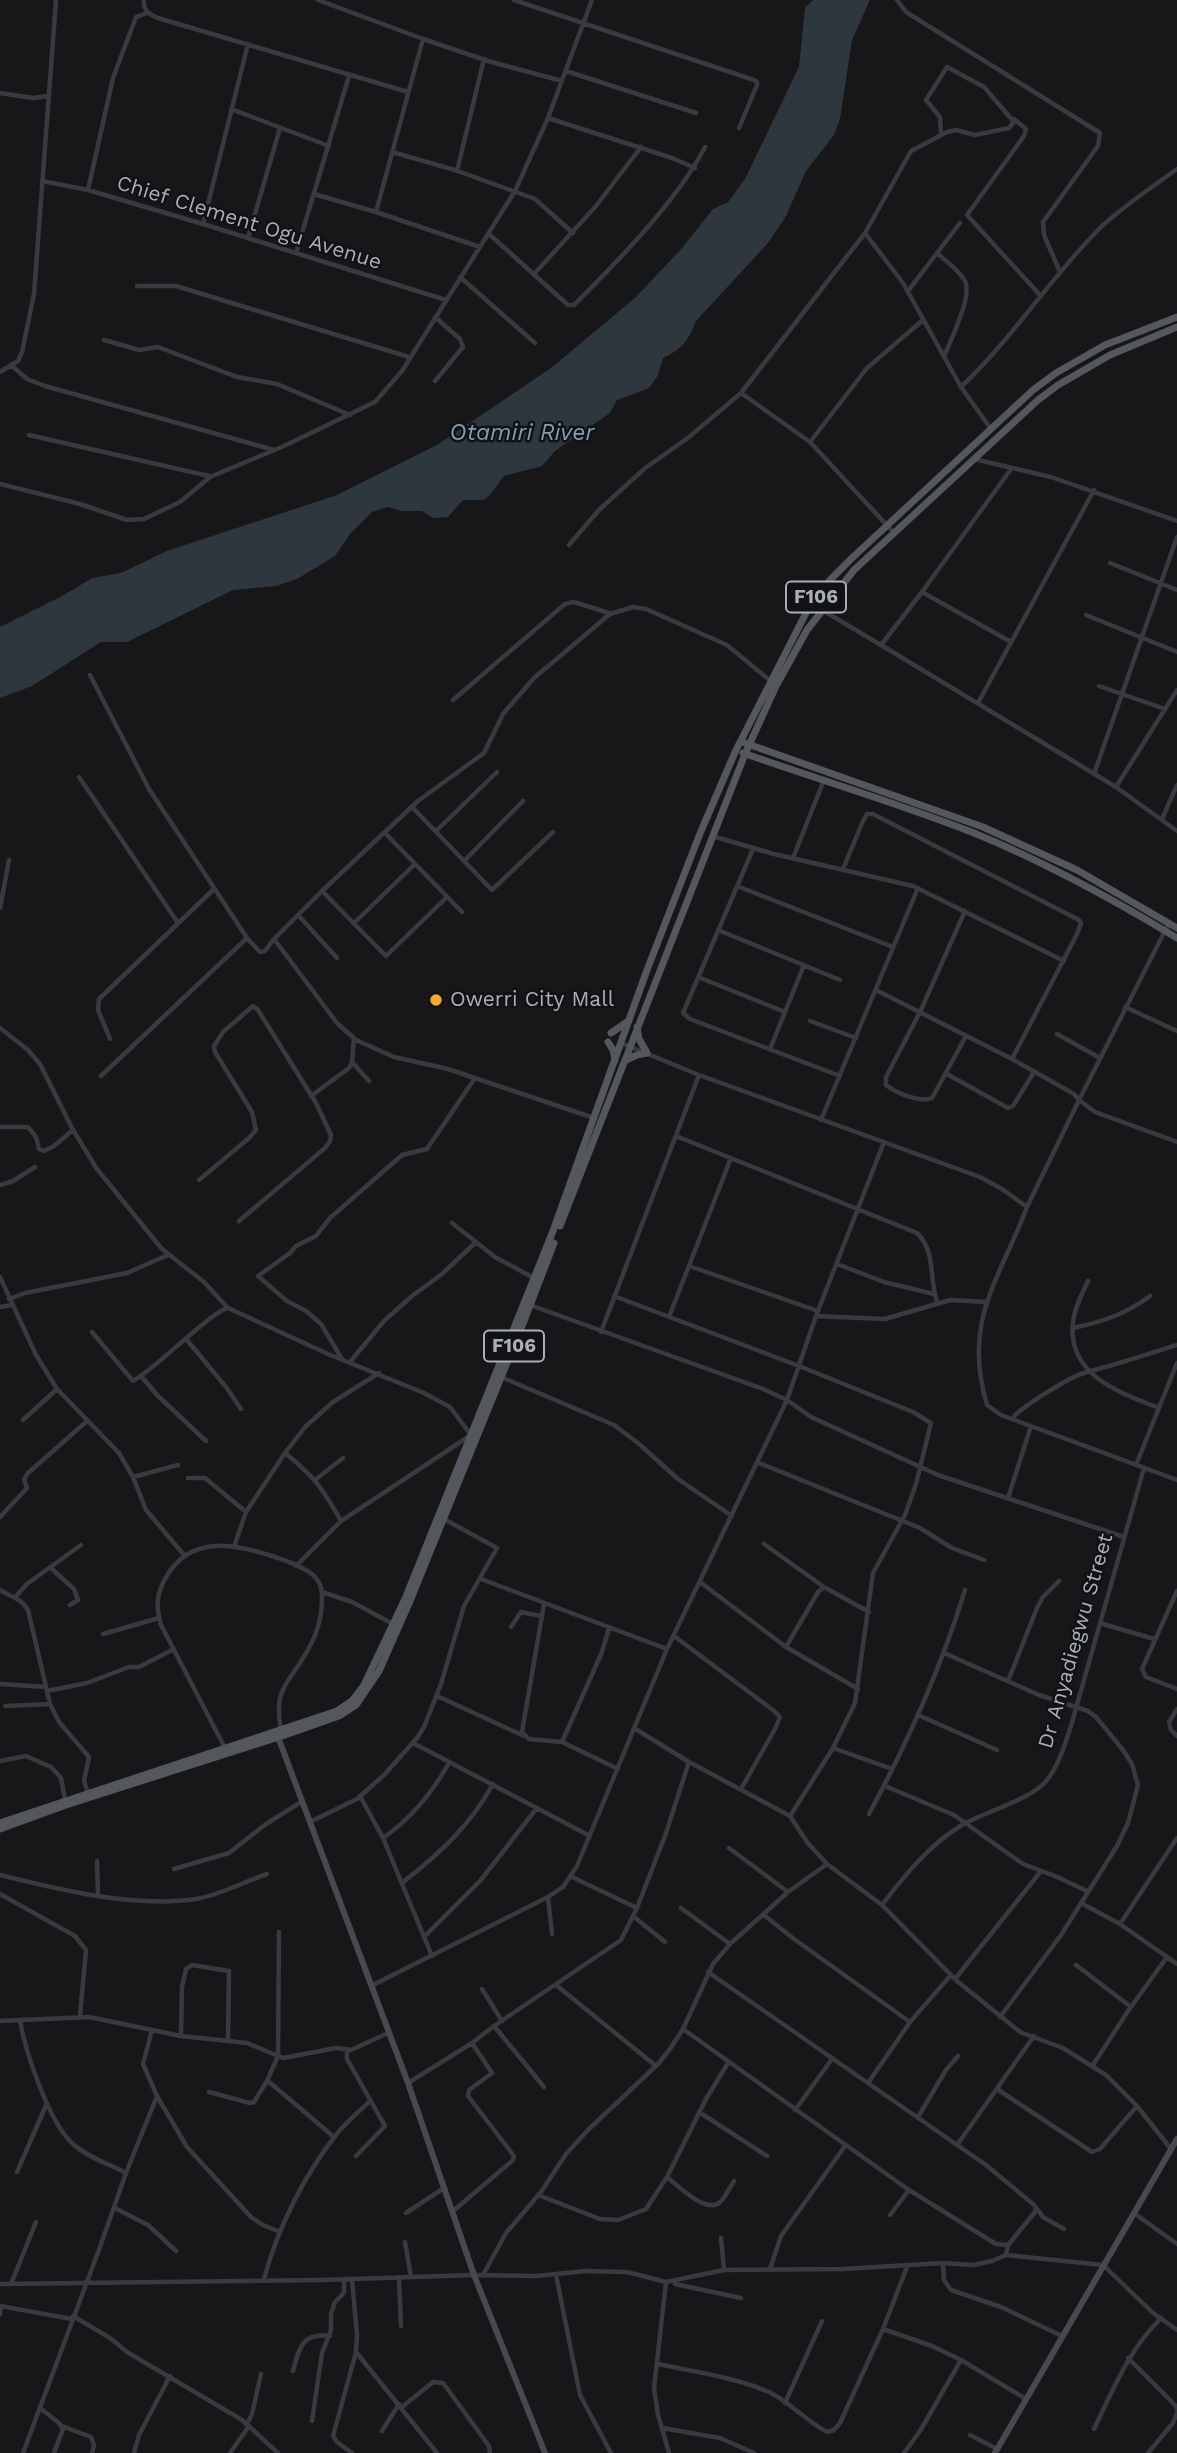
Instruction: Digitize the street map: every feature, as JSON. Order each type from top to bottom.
[{"type":"main road","name":"F106","points":[[0,1823],[225,1749],[339,1716],[356,1705],[379,1671],[501,1377],[535,1279],[624,1062],[773,683],[815,599],[830,580],[1035,388],[1079,358],[1177,317]]},
{"type":"main road","name":"F106","points":[[441,1517],[471,1435],[530,1305],[621,1043],[702,828],[740,741],[773,683],[821,610],[854,570],[1058,384],[1110,355],[1177,327]]},
{"type":"main road","points":[[740,741],[983,827],[1077,870],[1167,927],[1177,937]]},
{"type":"main road","points":[[736,750],[930,816],[1036,860],[1167,927],[1177,928]]},
{"type":"main road","points":[[611,1033],[630,1019]]},
{"type":"main road","points":[[624,1062],[631,1057],[648,1053],[639,1039],[637,1027]]},
{"type":"main road","points":[[608,1042],[615,1061]]},
{"type":"main road","name":"F106","points":[[0,1829],[279,1734],[337,1711],[352,1701],[374,1668],[393,1624],[408,1599]]},
{"type":"street","points":[[0,372],[18,361],[22,352],[34,294],[56,0]]},
{"type":"street","points":[[144,0],[148,13],[158,18],[408,92]]},
{"type":"street","points":[[318,0],[484,60],[562,81]]},
{"type":"street","points":[[517,0],[757,82],[739,128]]},
{"type":"street","points":[[0,484],[80,503],[127,520],[144,519],[180,502],[210,477],[275,450],[375,402],[402,371],[514,191],[548,118],[592,0]]},
{"type":"street","points":[[897,0],[906,12],[1100,133],[1098,146],[1043,222],[1044,235],[1060,272]]},
{"type":"street","points":[[88,190],[113,78],[136,17],[148,13]]},
{"type":"street","points":[[376,212],[423,39]]},
{"type":"street","points":[[203,224],[248,44]]},
{"type":"street","points":[[457,171],[484,60]]},
{"type":"street","points":[[941,134],[940,117],[926,100],[947,67],[984,87],[1013,119],[1024,126],[1024,136],[967,215],[1040,295]]},
{"type":"street","points":[[566,71],[696,113]]},
{"type":"street","points":[[296,253],[349,76]]},
{"type":"street","points":[[0,93],[33,98],[48,96]]},
{"type":"street","points":[[231,109],[329,146]]},
{"type":"street","points":[[548,118],[695,167]]},
{"type":"street","points":[[569,545],[598,510],[635,477],[712,419],[741,393],[865,233],[907,155],[941,134],[957,130],[975,135],[1009,128],[1014,122],[1013,119]]},
{"type":"street","points":[[248,238],[280,128]]},
{"type":"street","points":[[489,234],[568,305],[574,305],[659,212],[695,167],[705,147]]},
{"type":"street","points":[[534,274],[573,233],[640,148]]},
{"type":"street","points":[[392,152],[457,171],[536,199],[573,233]]},
{"type":"street","points":[[961,387],[989,360],[1040,295],[1102,227],[1177,169]]},
{"type":"street","name":"Chief Clement Ogu Avenue","points":[[42,181],[88,190],[446,300]]},
{"type":"street","points":[[314,194],[480,247]]},
{"type":"street","points":[[908,291],[960,223]]},
{"type":"street","points":[[865,233],[908,291],[943,358],[991,429]]},
{"type":"street","points":[[937,253],[964,278],[967,286],[965,300],[943,358]]},
{"type":"street","points":[[460,277],[535,343]]},
{"type":"street","points":[[137,286],[176,286],[409,357]]},
{"type":"street","points":[[435,317],[460,339],[463,347],[435,382]]},
{"type":"street","points":[[810,442],[867,368],[923,320]]},
{"type":"street","points":[[104,340],[139,350],[158,347],[237,377],[277,384],[351,415]]},
{"type":"street","points":[[11,365],[27,379],[45,386],[275,450]]},
{"type":"street","points":[[741,393],[810,442],[894,533]]},
{"type":"street","points":[[29,435],[210,477]]},
{"type":"street","points":[[973,459],[1094,490],[1177,521]]},
{"type":"street","points":[[881,645],[1010,469]]},
{"type":"street","points":[[978,703],[1094,490]]},
{"type":"street","points":[[1094,774],[1177,537]]},
{"type":"street","points":[[1110,563],[1177,590]]},
{"type":"street","points":[[922,592],[1011,642]]},
{"type":"street","points":[[453,700],[565,604],[574,602],[610,614]]},
{"type":"street","points":[[90,675],[149,789],[214,890],[247,938],[260,951],[265,951],[322,891],[412,807],[484,753],[503,714],[519,694],[534,678],[610,614],[633,607],[646,609],[727,645],[773,683]]},
{"type":"street","points":[[821,610],[1116,787],[1177,831]]},
{"type":"street","points":[[1086,615],[1177,652]]},
{"type":"street","points":[[1099,686],[1165,709]]},
{"type":"street","points":[[1116,787],[1177,690]]},
{"type":"street","points":[[436,831],[496,772]]},
{"type":"street","points":[[79,777],[177,923]]},
{"type":"street","points":[[793,858],[824,780]]},
{"type":"street","points":[[1161,820],[1177,785]]},
{"type":"street","points":[[464,861],[523,801]]},
{"type":"street","points":[[412,807],[492,890],[553,832]]},
{"type":"street","points":[[843,869],[863,821],[867,814],[873,814],[1079,920],[1080,927],[1064,961],[1012,1059]]},
{"type":"street","points":[[385,832],[462,912]]},
{"type":"street","points":[[711,836],[753,849],[918,888],[1064,961]]},
{"type":"street","points":[[753,849],[685,1006],[685,1016],[840,1076]]},
{"type":"street","points":[[0,908],[9,860]]},
{"type":"street","points":[[354,923],[415,864]]},
{"type":"street","points":[[737,886],[893,947]]},
{"type":"street","points":[[821,1120],[918,888]]},
{"type":"street","points":[[110,1040],[98,1010],[99,999],[214,890]]},
{"type":"street","points":[[322,891],[386,956],[447,897]]},
{"type":"street","points":[[965,911],[920,1012],[886,1077],[886,1085],[895,1091],[926,1101],[936,1094],[966,1036]]},
{"type":"street","points":[[299,916],[337,958]]},
{"type":"street","points":[[1167,927],[1027,1207],[986,1302],[978,1343],[983,1391],[987,1405],[993,1411],[1177,1480]]},
{"type":"street","points":[[718,930],[840,980]]},
{"type":"street","points":[[101,1076],[247,938]]},
{"type":"street","points":[[274,939],[337,1023],[354,1038],[394,1057],[448,1069],[594,1118]]},
{"type":"street","points":[[770,1049],[804,965]]},
{"type":"street","points":[[698,977],[785,1012]]},
{"type":"street","points":[[876,990],[1012,1059],[1074,1094],[1095,1112],[1177,1142]]},
{"type":"street","points":[[199,1181],[256,1130],[252,1112],[215,1052],[214,1046],[223,1032],[253,1006],[311,1096],[331,1135],[325,1149],[239,1221]]},
{"type":"street","points":[[1125,1007],[1177,1031]]},
{"type":"street","points":[[810,1021],[856,1038]]},
{"type":"street","points":[[0,1028],[28,1050],[40,1064],[73,1130],[97,1169],[168,1255],[204,1282],[228,1308],[379,1373],[450,1407],[471,1435],[341,1521],[296,1566]]},
{"type":"street","points":[[1057,1034],[1100,1058]]},
{"type":"street","points":[[311,1096],[349,1068],[354,1038]]},
{"type":"street","points":[[621,1043],[699,1075],[990,1182],[1027,1207]]},
{"type":"street","points":[[352,1062],[369,1081]]},
{"type":"street","points":[[947,1074],[1011,1108],[1034,1072]]},
{"type":"street","points":[[601,1332],[699,1075]]},
{"type":"street","points":[[342,1359],[321,1324],[306,1311],[287,1301],[258,1276],[296,1246],[316,1236],[330,1218],[402,1155],[427,1149],[475,1078]]},
{"type":"street","points":[[0,1127],[28,1127],[33,1130],[39,1149],[44,1151],[73,1130]]},
{"type":"street","points":[[676,1136],[909,1228],[925,1240],[938,1304]]},
{"type":"street","points":[[371,1986],[548,1897],[563,1887],[571,1877],[667,1649],[759,1463],[787,1400],[817,1313],[884,1142]]},
{"type":"street","points":[[669,1317],[731,1158]]},
{"type":"street","points":[[0,1185],[13,1181],[35,1167]]},
{"type":"street","points":[[452,1223],[475,1243],[535,1279]]},
{"type":"street","points":[[350,1362],[384,1321],[475,1243]]},
{"type":"street","points":[[9,1299],[25,1293],[127,1273],[168,1255]]},
{"type":"street","points":[[837,1264],[884,1282],[934,1294]]},
{"type":"street","points":[[689,1266],[817,1313],[885,1319],[960,1299],[986,1302]]},
{"type":"street","points":[[0,1277],[36,1355],[57,1389],[118,1453],[133,1477],[146,1510],[184,1555]]},
{"type":"street","points":[[1088,1281],[1073,1328],[1079,1353],[1090,1372],[1110,1387],[1159,1408]]},
{"type":"street","points":[[614,1296],[799,1366],[931,1423],[905,1515],[873,1573],[855,1703],[833,1748],[790,1816]]},
{"type":"street","points":[[1073,1328],[1104,1322],[1150,1296]]},
{"type":"street","points":[[0,1307],[12,1305]]},
{"type":"street","points":[[530,1305],[764,1389],[787,1400],[796,1409],[811,1417],[920,1468],[961,1484],[1124,1536]]},
{"type":"street","points":[[92,1332],[133,1381],[187,1340],[220,1310],[228,1308]]},
{"type":"street","points":[[187,1340],[241,1409]]},
{"type":"street","points":[[1012,1419],[1023,1408],[1073,1378],[1177,1345]]},
{"type":"street","points":[[1136,1465],[1177,1363]]},
{"type":"street","points":[[234,1547],[246,1512],[305,1427],[333,1402],[379,1373]]},
{"type":"street","points":[[141,1376],[157,1395],[206,1441]]},
{"type":"street","points":[[501,1377],[620,1429],[672,1475],[732,1516]]},
{"type":"street","points":[[23,1420],[57,1389]]},
{"type":"street","points":[[0,1517],[27,1488],[24,1480],[27,1474],[87,1421]]},
{"type":"street","points":[[1008,1498],[1031,1426]]},
{"type":"street","points":[[285,1453],[315,1480],[341,1521]]},
{"type":"street","points":[[315,1480],[342,1458]]},
{"type":"street","points":[[759,1463],[920,1528],[952,1548],[984,1560]]},
{"type":"street","points":[[133,1477],[178,1465]]},
{"type":"street","name":"Dr Anyadiegwu Street","points":[[882,1905],[918,1862],[965,1824],[1032,1792],[1047,1780],[1063,1750],[1144,1468]]},
{"type":"street","points":[[188,1478],[205,1478],[246,1512]]},
{"type":"street","points":[[310,1822],[360,1796],[413,1743],[424,1727],[437,1696],[464,1606],[497,1548],[441,1517]]},
{"type":"street","points":[[764,1544],[824,1587],[869,1612]]},
{"type":"street","points":[[15,1597],[27,1584],[81,1545]]},
{"type":"street","points":[[225,1749],[159,1618],[157,1605],[159,1591],[177,1560],[195,1549],[234,1547],[253,1550],[312,1573],[318,1580],[322,1592],[321,1619],[317,1635],[280,1697],[279,1734],[301,1802],[408,2083],[474,2275],[545,2453]]},
{"type":"street","points":[[51,1569],[74,1589],[78,1600],[70,1605]]},
{"type":"street","points":[[481,1579],[667,1649]]},
{"type":"street","points":[[1008,1681],[1037,1608],[1043,1597],[1059,1581]]},
{"type":"street","points":[[700,1582],[786,1647],[859,1689]]},
{"type":"street","points":[[786,1647],[799,1622],[824,1587]]},
{"type":"street","points":[[0,1590],[15,1597],[28,1611],[50,1704],[59,1721],[89,1757],[85,1781],[88,1793]]},
{"type":"street","points":[[869,1814],[918,1715],[944,1653],[965,1590]]},
{"type":"street","points":[[322,1592],[352,1602],[393,1624]]},
{"type":"street","points":[[1176,1594],[1144,1660],[1143,1673],[1156,1682],[1177,1689]]},
{"type":"street","points":[[524,1736],[522,1732],[544,1604]]},
{"type":"street","points":[[511,1627],[521,1612],[541,1616]]},
{"type":"street","points":[[103,1634],[159,1618]]},
{"type":"street","points":[[1100,1623],[1154,1639]]},
{"type":"street","points":[[562,1742],[606,1641],[609,1628]]},
{"type":"street","points":[[674,1636],[779,1717],[741,1789]]},
{"type":"street","points":[[0,1684],[47,1689],[87,1683],[130,1667],[139,1667],[174,1649]]},
{"type":"street","points":[[944,1653],[1088,1711],[1115,1738],[1132,1764],[1138,1785],[1134,1805],[1122,1835],[1041,1964],[1000,2017]]},
{"type":"street","points":[[437,1696],[524,1736],[562,1742],[618,1769]]},
{"type":"street","points":[[5,1706],[50,1704]]},
{"type":"street","points":[[1177,1709],[1169,1722],[1171,1730],[1177,1736]]},
{"type":"street","points":[[918,1715],[996,1750]]},
{"type":"street","points":[[635,1728],[689,1762],[790,1816],[807,1842],[827,1864],[882,1905],[955,1979],[1020,2032],[1063,2048],[1093,2065],[1137,2106],[1171,2149]]},
{"type":"street","points":[[413,1743],[590,1836]]},
{"type":"street","points":[[833,1748],[892,1769]]},
{"type":"street","points":[[0,1761],[26,1756],[51,1767],[61,1778],[65,1800]]},
{"type":"street","points":[[408,2083],[472,2043],[621,1940],[637,1908],[665,1836],[689,1762]]},
{"type":"street","points":[[383,1838],[408,1818],[425,1799],[449,1763]]},
{"type":"street","points":[[402,1884],[454,1840],[476,1814],[493,1784]]},
{"type":"street","points":[[884,1786],[954,1815],[1023,1864],[1087,1891]]},
{"type":"street","points":[[360,1796],[383,1838],[432,1956]]},
{"type":"street","points":[[174,1868],[229,1853],[259,1828],[301,1802]]},
{"type":"street","points":[[424,1937],[480,1881],[537,1808]]},
{"type":"street","points":[[1120,1924],[1177,1838]]},
{"type":"street","points":[[729,1849],[788,1892]]},
{"type":"street","points":[[97,1861],[98,1895]]},
{"type":"street","points":[[483,2275],[506,2233],[538,2195],[566,2154],[656,2066],[683,2029],[708,1972],[730,1944],[788,1892],[827,1864]]},
{"type":"street","points":[[955,1979],[1041,1871]]},
{"type":"street","points":[[0,1875],[58,1889],[98,1895],[175,1901],[196,1899],[267,1874]]},
{"type":"street","points":[[571,1877],[637,1908]]},
{"type":"street","points":[[0,1894],[75,1936],[83,1945],[87,1956],[80,2016]]},
{"type":"street","points":[[548,1897],[552,1934]]},
{"type":"street","points":[[1081,1903],[1120,1924],[1177,1964]]},
{"type":"street","points":[[681,1908],[730,1944]]},
{"type":"street","points":[[764,1915],[910,2022]]},
{"type":"street","points":[[633,1916],[665,1942]]},
{"type":"street","points":[[209,2092],[254,2102],[278,2056],[279,1932]]},
{"type":"street","points":[[1093,2065],[1167,1957]]},
{"type":"street","points":[[181,2036],[183,1987],[186,1969],[192,1965],[229,1971],[228,2040]]},
{"type":"street","points":[[1076,1965],[1131,2007]]},
{"type":"street","points":[[708,1972],[986,2165],[1043,2217],[1064,2229]]},
{"type":"street","points":[[868,2083],[910,2022],[951,1975]]},
{"type":"street","points":[[556,1985],[656,2066]]},
{"type":"street","points":[[482,1989],[502,2021]]},
{"type":"street","points":[[0,2021],[80,2016],[181,2036],[228,2040],[257,2046],[278,2056],[292,2057],[336,2048],[347,2050],[388,2033]]},
{"type":"street","points":[[20,2020],[28,2055],[63,2133],[71,2143],[125,2173]]},
{"type":"street","points":[[494,2026],[544,2087]]},
{"type":"street","points":[[683,2029],[909,2190],[996,2244],[1008,2245]]},
{"type":"street","points":[[152,2030],[143,2064],[179,2137],[256,2222],[280,2232]]},
{"type":"street","points":[[957,2145],[1034,2036]]},
{"type":"street","points":[[452,2212],[489,2183],[514,2156],[468,2096],[469,2090],[492,2073],[472,2043]]},
{"type":"street","points":[[347,2050],[347,2060],[385,2126],[356,2156]]},
{"type":"street","points":[[918,2117],[946,2070],[958,2056]]},
{"type":"street","points":[[795,2110],[832,2059]]},
{"type":"street","points":[[538,2195],[594,2217],[618,2220],[639,2214],[646,2209],[667,2177],[699,2112],[728,2063]]},
{"type":"street","points":[[267,2081],[334,2137]]},
{"type":"street","points":[[997,2089],[1092,2152],[1100,2149],[1137,2106]]},
{"type":"street","points":[[23,2453],[115,2208],[125,2173],[157,2096]]},
{"type":"street","points":[[264,2279],[271,2253],[299,2193],[334,2137],[370,2101]]},
{"type":"street","points":[[17,2172],[48,2103]]},
{"type":"street","points":[[699,2112],[766,2156]]},
{"type":"street","points":[[971,2435],[996,2451],[1177,2139]]},
{"type":"street","points":[[770,2269],[781,2235],[845,2146]]},
{"type":"street","points":[[667,2177],[701,2203],[715,2205],[721,2203],[733,2181]]},
{"type":"street","points":[[405,2213],[444,2188]]},
{"type":"street","points":[[890,2215],[909,2190]]},
{"type":"street","points":[[115,2208],[148,2225],[176,2251]]},
{"type":"street","points":[[1006,2255],[1008,2245],[1036,2208]]},
{"type":"street","points":[[1134,2213],[1177,2244]]},
{"type":"street","points":[[11,2284],[36,2222]]},
{"type":"street","points":[[721,2238],[724,2270]]},
{"type":"street","points":[[405,2242],[411,2277]]},
{"type":"street","points":[[0,2284],[556,2275],[586,2271],[627,2272],[666,2282],[724,2270],[907,2267],[943,2263],[974,2265],[1006,2255],[1102,2265],[1177,2330]]},
{"type":"street","points":[[943,2263],[944,2280],[951,2290],[1001,2306],[1062,2336]]},
{"type":"street","points":[[658,2364],[734,2380],[771,2393],[814,2425],[827,2432],[834,2430],[840,2423],[883,2329],[907,2267]]},
{"type":"street","points":[[556,2275],[580,2395],[611,2453]]},
{"type":"street","points":[[699,2287],[701,2276]]},
{"type":"street","points":[[399,2277],[401,2326]]},
{"type":"street","points":[[312,2421],[322,2353],[330,2336],[331,2314],[335,2302],[344,2293],[344,2279]]},
{"type":"street","points":[[352,2279],[356,2352],[332,2436],[352,2453]]},
{"type":"street","points":[[666,2282],[654,2388],[669,2453]]},
{"type":"street","points":[[675,2284],[741,2298]]},
{"type":"street","points":[[0,2314],[0,2306],[73,2318],[110,2338],[127,2352],[248,2425],[278,2453]]},
{"type":"street","points":[[1094,2429],[1128,2358],[1143,2336],[1161,2318]]},
{"type":"street","points":[[785,2403],[822,2321]]},
{"type":"street","points":[[883,2329],[932,2346],[961,2360],[1026,2399]]},
{"type":"street","points":[[293,2371],[298,2352],[306,2340],[318,2334],[330,2336]]},
{"type":"street","points":[[356,2352],[438,2453]]},
{"type":"street","points":[[1128,2358],[1175,2405],[1177,2412],[1172,2423],[1148,2453]]},
{"type":"street","points":[[904,2453],[920,2431],[961,2360]]},
{"type":"street","points":[[230,2453],[248,2425],[261,2374]]},
{"type":"street","points":[[134,2453],[139,2435],[170,2376]]},
{"type":"street","points":[[382,2431],[400,2405],[438,2381],[443,2383],[489,2446],[490,2453]]},
{"type":"street","points":[[40,2408],[61,2426],[91,2437],[94,2445],[92,2453]]},
{"type":"street","points":[[54,2453],[63,2433],[61,2426]]},
{"type":"street","points":[[662,2428],[720,2438],[754,2453]]},
{"type":"water","name":"Otamiri River","points":[[813,0],[870,0],[852,40],[840,119],[834,135],[806,171],[785,218],[768,243],[696,321],[684,344],[663,358],[657,377],[649,388],[617,400],[610,413],[555,451],[542,466],[504,476],[489,496],[483,500],[463,500],[448,517],[433,518],[422,511],[402,511],[388,507],[372,512],[350,534],[335,556],[297,579],[276,586],[233,590],[127,642],[101,642],[32,686],[0,698],[0,627],[92,578],[121,573],[167,551],[337,495],[437,445],[551,368],[636,297],[682,248],[713,209],[728,202],[745,179],[799,67],[805,8]]},
{"type":"place","name":"Owerri City Mall","points":[[436,1000]]}]
